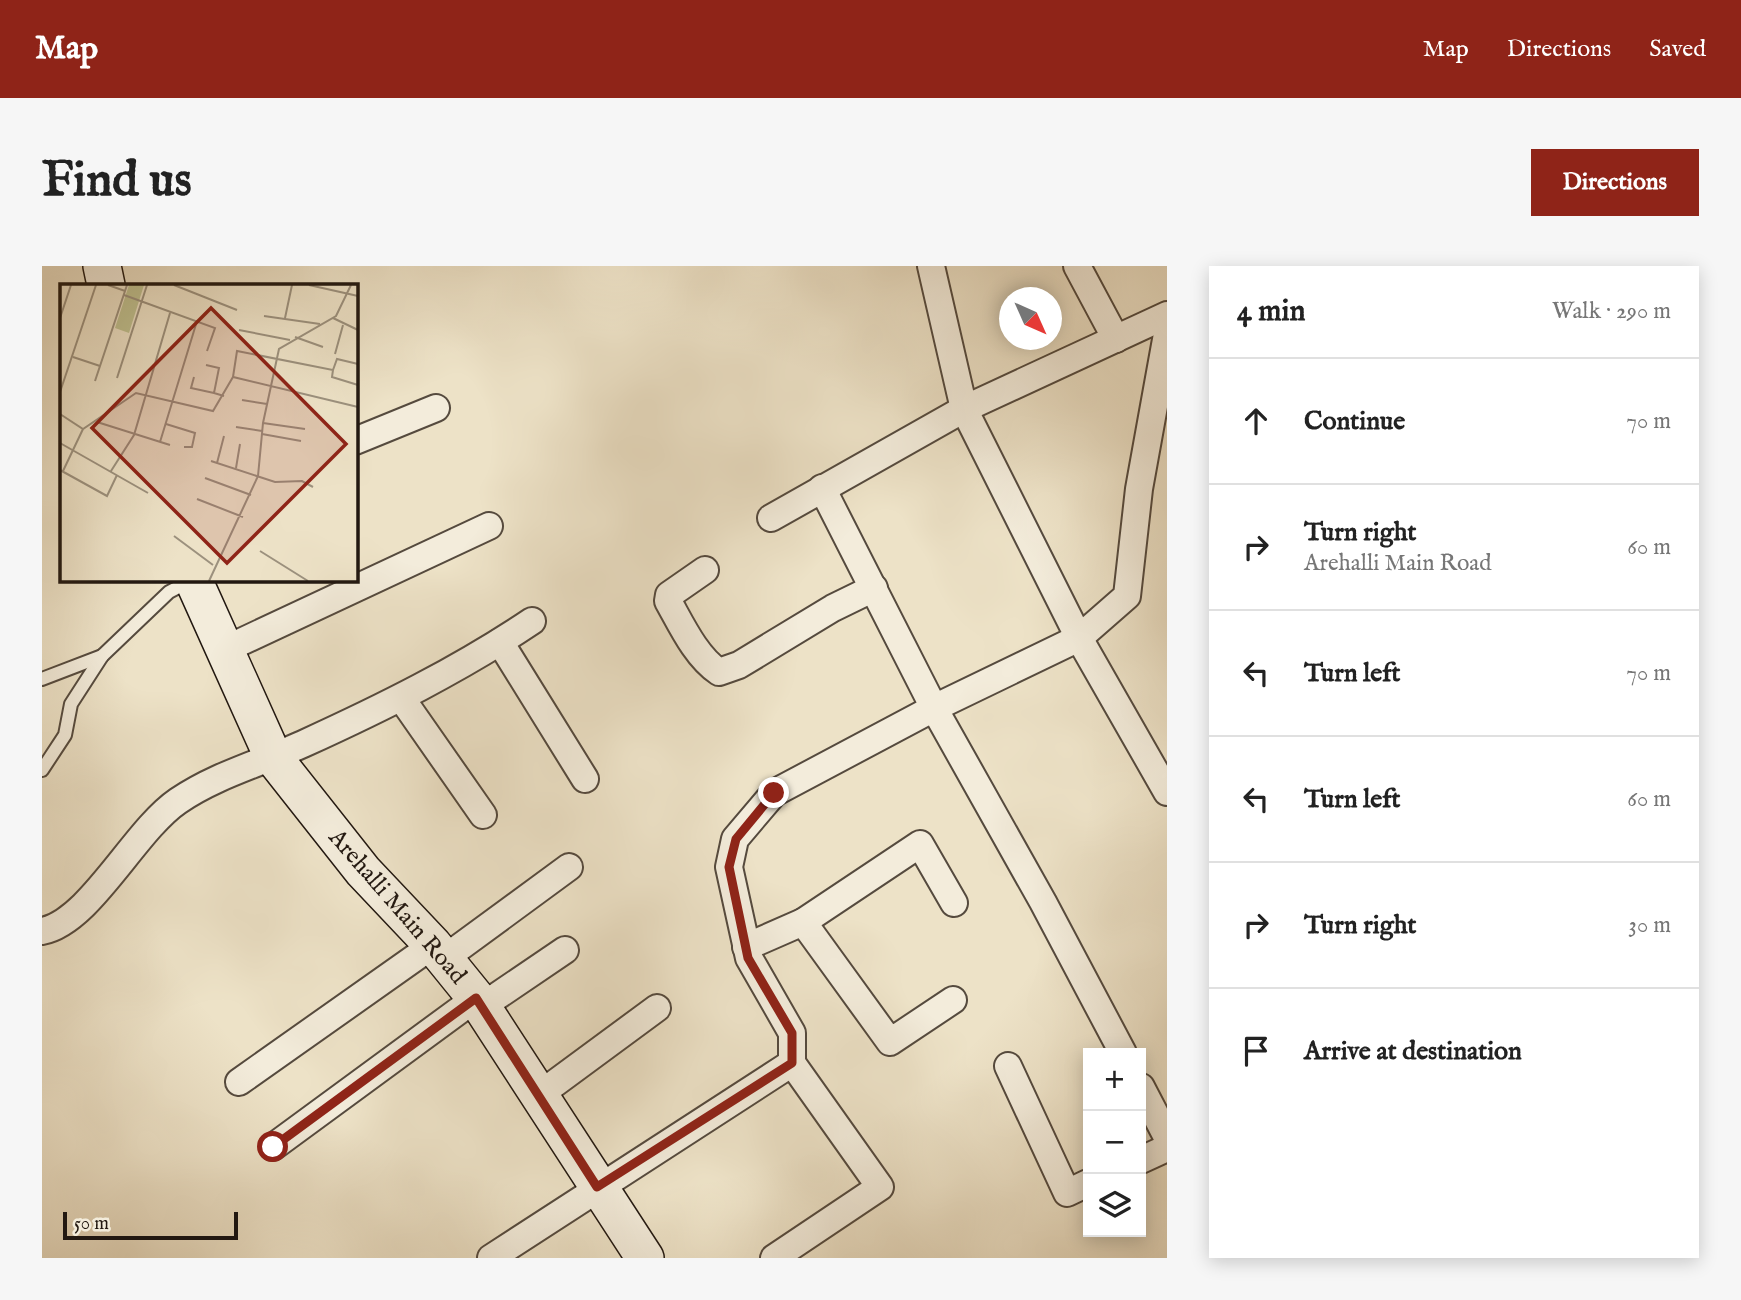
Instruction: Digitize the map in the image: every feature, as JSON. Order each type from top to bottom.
[{"type":"street","points":[[102,266],[106,284]]},
{"type":"street","points":[[931,266],[964,409],[1079,638],[1167,792]]},
{"type":"street","points":[[1077,266],[1116,339]]},
{"type":"street","points":[[771,518],[964,409],[1167,315]]},
{"type":"street","points":[[774,1258],[880,1188],[792,1063],[792,1033],[748,958],[729,867],[736,839],[774,793],[934,708],[1079,638],[1128,596],[1139,489],[1167,334]]},
{"type":"street","points":[[357,440],[436,408]]},
{"type":"street","points":[[822,488],[934,708],[1043,902],[1120,1048]]},
{"type":"street","points":[[226,649],[489,526]]},
{"type":"street","points":[[705,569],[668,595],[668,601],[688,635],[711,667],[719,672],[739,664],[833,608],[874,588]]},
{"type":"street","name":"Arehalli Main Road","points":[[194,581],[273,757],[362,871],[439,952],[479,1003],[645,1258]]},
{"type":"street","points":[[42,931],[72,918],[161,814],[234,771],[273,757],[402,699],[531,621]]},
{"type":"street","points":[[500,642],[585,779]]},
{"type":"street","points":[[402,699],[483,815]]},
{"type":"street","points":[[746,947],[803,922],[920,845],[954,903]]},
{"type":"street","points":[[240,1082],[569,867]]},
{"type":"street","points":[[803,922],[890,1042],[953,1000]]},
{"type":"street","points":[[273,1147],[479,1003],[565,950]]},
{"type":"street","points":[[538,1095],[657,1008]]},
{"type":"street","points":[[491,1258],[792,1063]]},
{"type":"street","points":[[1008,1066],[1067,1193],[1083,1185]]},
{"type":"street","points":[[1146,1097],[1167,1137]]},
{"type":"street","points":[[1146,1158],[1167,1148]]},
{"type":"lane","points":[[42,769],[65,734],[72,704],[102,656],[169,592],[189,581]]},
{"type":"lane","points":[[42,679],[102,656]]},
{"type":"route","points":[[273,1147],[476,998],[597,1187],[792,1063],[792,1033],[748,958],[729,867],[736,839],[774,793]]}]
